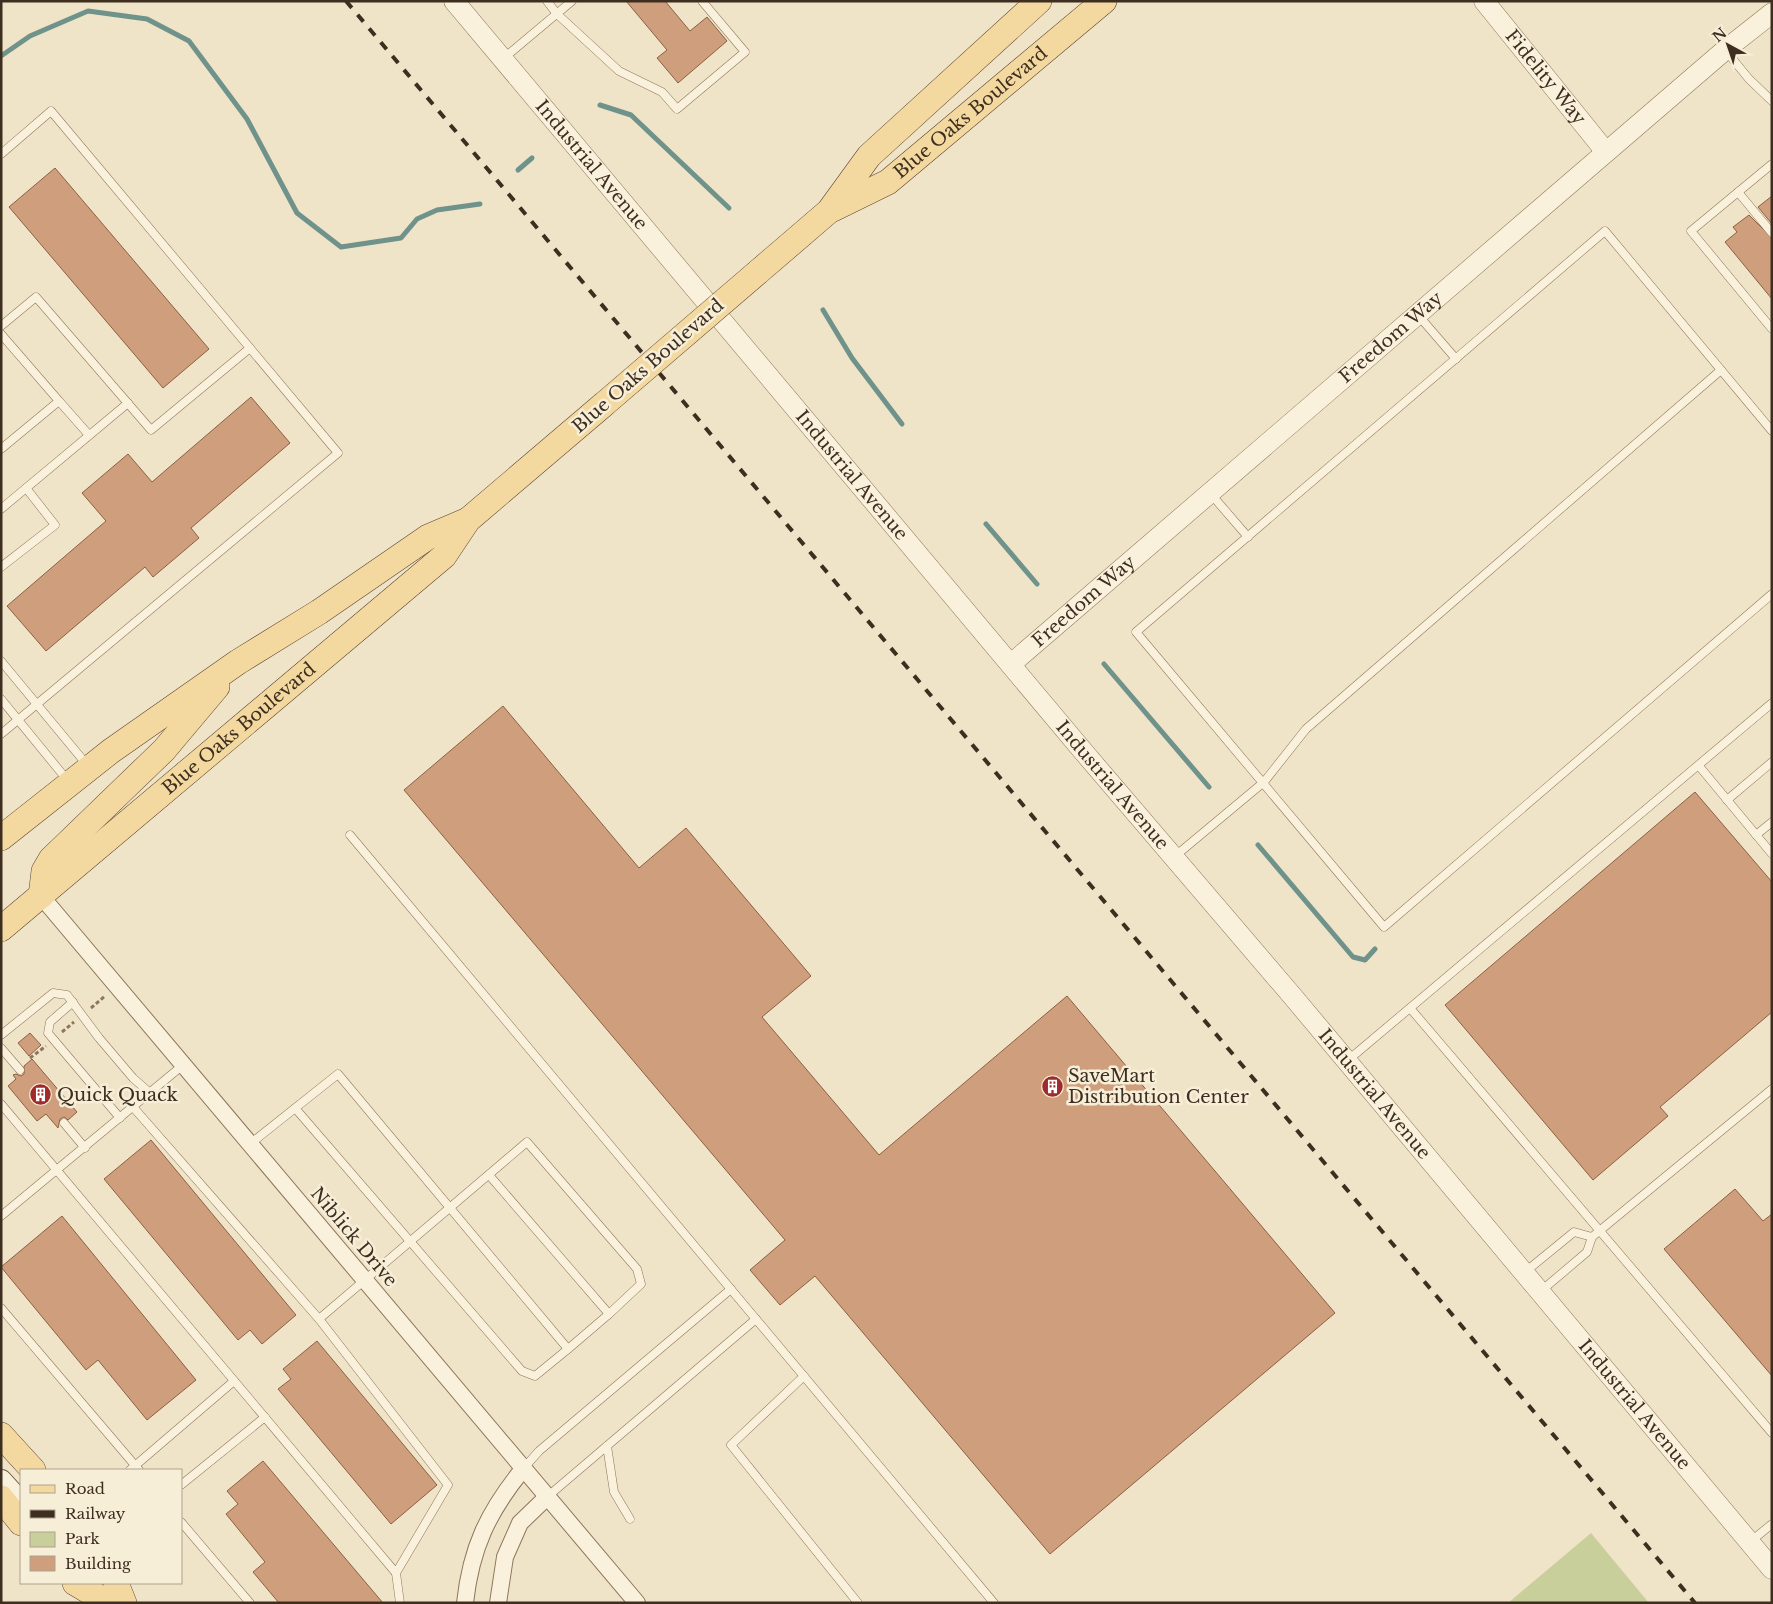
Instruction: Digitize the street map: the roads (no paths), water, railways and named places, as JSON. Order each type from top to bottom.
[{"type":"main road","name":"Blue Oaks Boulevard","points":[[829,211],[888,182],[1104,1]]},
{"type":"main road","name":"Blue Oaks Boulevard","points":[[1,929],[444,556],[468,520],[829,211],[869,156],[1027,5]]},
{"type":"main road","name":"Blue Oaks Boulevard","points":[[1,838],[89,767],[238,662],[318,612],[428,537],[468,520]]},
{"type":"main road","points":[[41,896],[44,871],[50,859],[164,750],[238,662]]},
{"type":"main road","points":[[1,1434],[32,1469]]},
{"type":"main road","points":[[1,1481],[20,1502]]},
{"type":"main road","points":[[1,1498],[20,1522]]},
{"type":"main road","points":[[77,1584],[109,1603]]},
{"type":"main road","points":[[116,1584],[124,1603]]},
{"type":"street","name":"Industrial Avenue","points":[[454,1],[1525,1272],[1772,1569]]},
{"type":"street","name":"Fidelity Way","points":[[1484,1],[1606,152]]},
{"type":"street","name":"Freedom Way","points":[[1011,664],[1725,50],[1768,18]]},
{"type":"street","name":"Niblick Drive","points":[[41,896],[637,1603]]},
{"type":"street","points":[[464,1603],[468,1570],[480,1536],[493,1509],[523,1469]]},
{"type":"street","points":[[498,1603],[506,1557],[520,1522],[547,1497]]},
{"type":"lane","points":[[548,1],[557,14],[619,70],[662,92],[677,108],[745,52],[702,1]]},
{"type":"lane","points":[[503,59],[572,1]]},
{"type":"lane","points":[[1725,50],[1749,79],[1772,101]]},
{"type":"lane","points":[[1,154],[51,111],[338,453],[1,734]]},
{"type":"lane","points":[[1772,164],[1691,231],[1772,329]]},
{"type":"lane","points":[[1738,192],[1772,233]]},
{"type":"lane","points":[[1772,430],[1605,231],[1136,632],[1384,926],[1772,594]]},
{"type":"lane","points":[[1,326],[36,297],[152,430],[250,348]]},
{"type":"lane","points":[[1417,314],[1456,359]]},
{"type":"lane","points":[[1,334],[89,435]]},
{"type":"lane","points":[[1174,857],[1264,782],[1306,729],[1721,370]]},
{"type":"lane","points":[[1,449],[59,401]]},
{"type":"lane","points":[[1,509],[128,403]]},
{"type":"lane","points":[[1,567],[54,525],[26,488]]},
{"type":"lane","points":[[1210,492],[1248,537]]},
{"type":"lane","points":[[1,661],[89,767]]},
{"type":"lane","points":[[1,699],[69,783]]},
{"type":"lane","points":[[1347,1061],[1772,703]]},
{"type":"lane","points":[[1727,800],[1772,762]]},
{"type":"lane","points":[[1699,766],[1772,854]]},
{"type":"lane","points":[[1756,835],[1772,822]]},
{"type":"lane","points":[[350,835],[994,1603]]},
{"type":"lane","points":[[1,1035],[53,993],[67,995],[74,1002],[98,1038],[133,1078],[150,1093]]},
{"type":"lane","points":[[74,1002],[50,1022],[48,1033],[120,1118]]},
{"type":"lane","points":[[1410,1008],[1772,1433]]},
{"type":"lane","points":[[1,1048],[20,1070]]},
{"type":"lane","points":[[1,1216],[183,1065]]},
{"type":"lane","points":[[250,1144],[338,1074],[568,1349]]},
{"type":"lane","points":[[1541,1292],[1587,1252],[1592,1237],[1772,1089]]},
{"type":"lane","points":[[1,1104],[396,1573],[400,1603]]},
{"type":"lane","points":[[134,1107],[319,1319],[448,1485],[396,1573]]},
{"type":"lane","points":[[296,1108],[411,1240],[522,1371],[535,1376],[642,1284],[638,1269],[528,1142],[411,1240],[319,1319]]},
{"type":"lane","points":[[64,1123],[85,1148]]},
{"type":"lane","points":[[489,1175],[609,1314]]},
{"type":"lane","points":[[1525,1272],[1574,1232],[1592,1237]]},
{"type":"lane","points":[[523,1469],[538,1451],[731,1289]]},
{"type":"lane","points":[[1,1308],[135,1469],[234,1381]]},
{"type":"lane","points":[[547,1497],[756,1320]]},
{"type":"lane","points":[[804,1376],[731,1445],[858,1603]]},
{"type":"lane","points":[[182,1484],[265,1417]]},
{"type":"lane","points":[[608,1446],[614,1492],[630,1519]]},
{"type":"lane","points":[[182,1523],[250,1603]]},
{"type":"lane","points":[[1750,1543],[1772,1524]]},
{"type":"waterway","points":[[1,56],[30,36],[88,11],[147,19],[189,41],[247,119],[297,213],[341,247],[401,238],[417,219],[437,210],[480,204]]},
{"type":"waterway","points":[[600,105],[631,115],[729,208]]},
{"type":"waterway","points":[[518,170],[532,158]]},
{"type":"waterway","points":[[823,310],[852,358],[902,424]]},
{"type":"waterway","points":[[986,524],[1037,584]]},
{"type":"waterway","points":[[1104,664],[1209,787]]},
{"type":"waterway","points":[[1258,845],[1353,957],[1365,960],[1375,949]]},
{"type":"railway","points":[[346,1],[1695,1603]]},
{"type":"place","name":"SaveMart Distribution Center","points":[[1052,1086]]},
{"type":"place","name":"Quick Quack","points":[[41,1095]]}]
